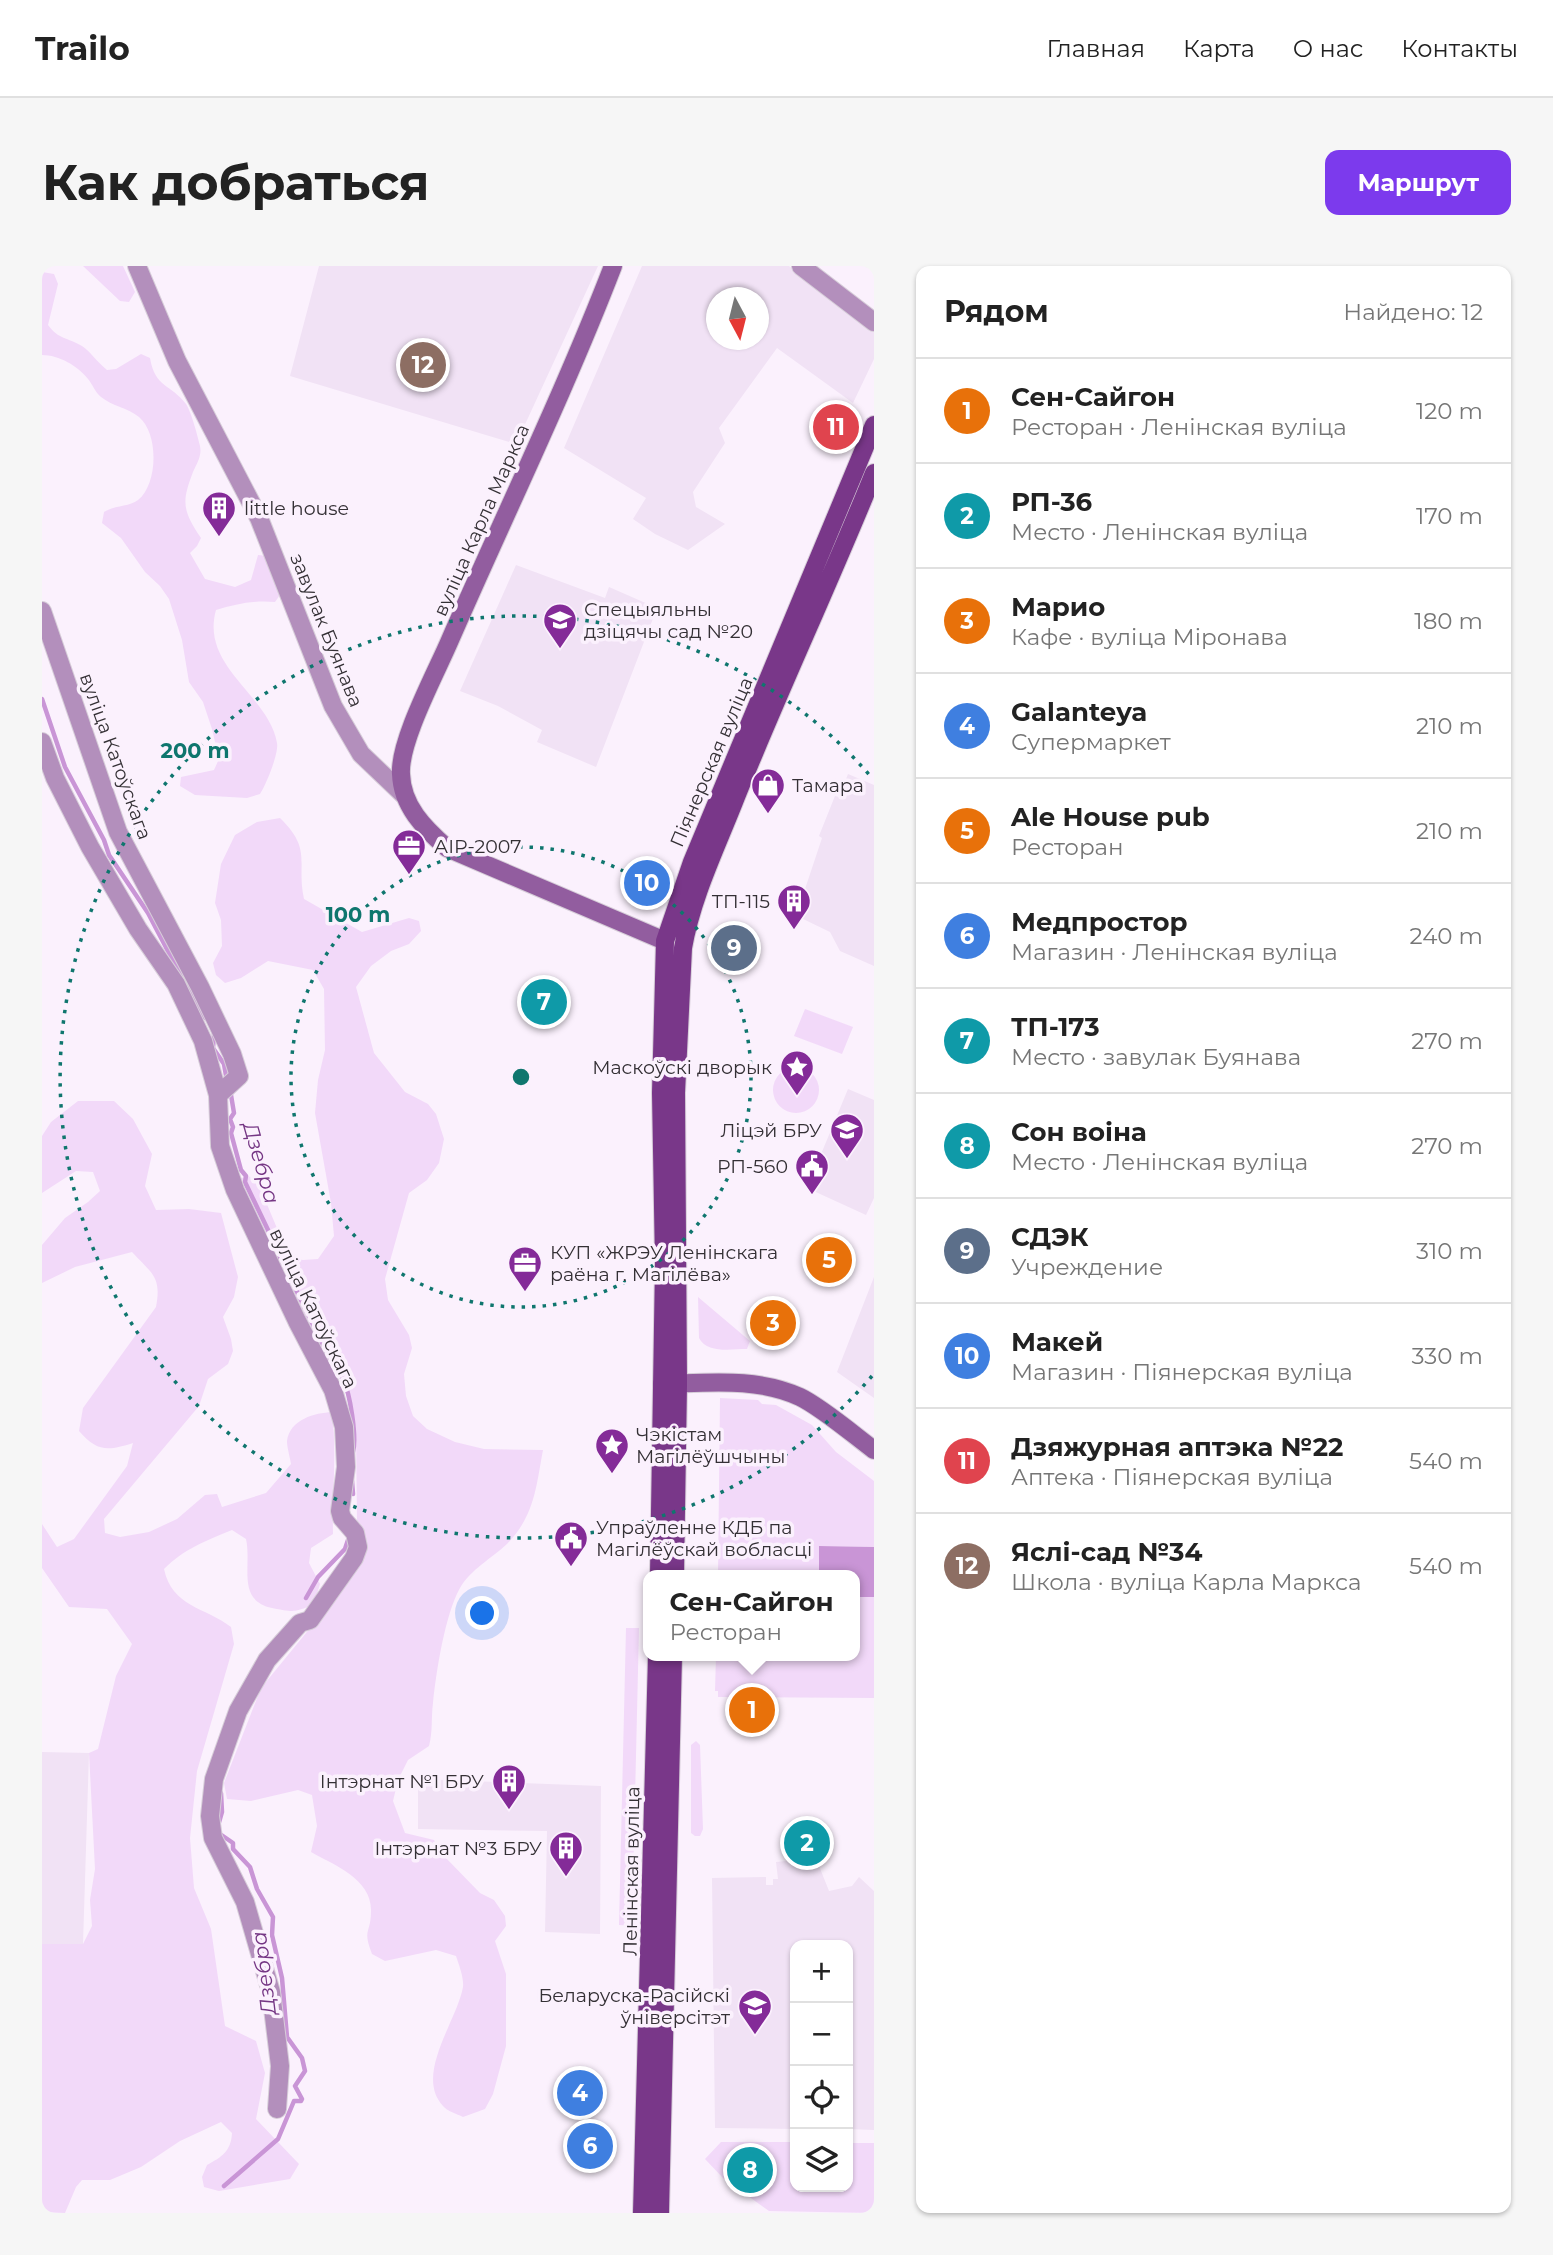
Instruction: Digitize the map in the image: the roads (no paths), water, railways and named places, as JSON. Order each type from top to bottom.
[{"type":"main road","name":"вуліца Карла Маркса","points":[[404,794],[401,773],[403,751],[490,549],[534,456],[613,266]]},
{"type":"main road","name":"Піянерская вуліца","points":[[670,1384],[664,1264],[661,1093],[665,941],[692,862],[873,428]]},
{"type":"main road","name":"Піянерская вуліца","points":[[670,1384],[676,1093],[686,930],[761,736],[874,473]]},
{"type":"main road","name":"завулак Буянава","points":[[404,794],[423,827],[447,848],[665,941]]},
{"type":"main road","points":[[665,941],[683,948]]},
{"type":"main road","points":[[670,1384],[749,1383],[770,1386],[802,1398],[874,1450]]},
{"type":"main road","points":[[659,1570],[670,1384]]},
{"type":"main road","points":[[670,1384],[675,1570]]},
{"type":"main road","name":"Ленінская вуліца","points":[[642,2213],[657,1661]]},
{"type":"main road","name":"Ленінская вуліца","points":[[660,2213],[673,1661]]},
{"type":"street","name":"завулак Буянава","points":[[137,266],[177,361],[259,518],[333,706],[360,754],[404,794]]},
{"type":"street","points":[[801,266],[874,322]]},
{"type":"street","name":"вуліца Катоўскага","points":[[42,611],[118,832],[200,987],[232,1054],[239,1076],[218,1095]]},
{"type":"street","name":"вуліца Катоўскага","points":[[42,742],[55,778],[90,847],[138,929],[176,984],[203,1041],[218,1095],[220,1146],[235,1189],[297,1321],[333,1390],[344,1427],[346,1466],[340,1511],[342,1518],[355,1533],[358,1547],[354,1558],[310,1619],[300,1623],[267,1660],[238,1711],[214,1779],[210,1816],[213,1838],[245,1902],[271,1992],[280,2066],[277,2109]]},
{"type":"waterway","name":"Дзебра","points":[[42,699],[65,767],[104,840],[109,855],[148,913],[181,976],[195,996],[199,1013],[208,1020]]},
{"type":"waterway","name":"Дзебра","points":[[214,1034],[213,1048],[224,1064],[227,1081]]},
{"type":"waterway","name":"Дзебра","points":[[230,1089],[234,1113],[230,1119],[233,1127],[231,1133],[241,1170],[246,1176],[245,1182],[279,1253],[281,1264],[285,1267],[333,1366],[343,1379],[352,1415],[353,1452]]},
{"type":"waterway","name":"Дзебра","points":[[352,1481],[353,1494]]},
{"type":"waterway","name":"Дзебра","points":[[306,1598],[318,1577],[345,1549],[349,1537]]},
{"type":"waterway","name":"Дзебра","points":[[218,1826],[222,1812],[221,1793]]},
{"type":"waterway","name":"Дзебра","points":[[220,1834],[233,1843],[233,1849],[250,1867],[257,1889],[273,1917],[272,1935],[282,1978],[287,2037],[302,2058],[305,2071],[295,2086],[302,2099],[294,2101],[278,2139],[224,2186]]},
{"type":"place","name":"Яслі-сад №34","points":[[423,365]]},
{"type":"place","name":"Дзяжурная аптэка №22","points":[[836,427]]},
{"type":"place","name":"little house","points":[[219,538]]},
{"type":"place","name":"Спецыяльны дзіцячы сад №20","points":[[560,650]]},
{"type":"place","name":"Тамара","points":[[768,815]]},
{"type":"place","name":"АІР-2007","points":[[409,876]]},
{"type":"place","name":"Макей","points":[[647,883]]},
{"type":"place","name":"ТП-115","points":[[794,931]]},
{"type":"place","name":"СДЭК","points":[[734,948]]},
{"type":"place","name":"ТП-173","points":[[544,1002]]},
{"type":"place","name":"Маскоўскі дворык","points":[[797,1097]]},
{"type":"place","name":"Ліцэй БРУ","points":[[847,1160]]},
{"type":"place","name":"РП-560","points":[[812,1196]]},
{"type":"place","name":"Ale House pub","points":[[829,1260]]},
{"type":"place","name":"КУП «ЖРЭУ Ленінскага раёна г. Магілёва»","points":[[525,1293]]},
{"type":"place","name":"Марио","points":[[773,1323]]},
{"type":"place","name":"Чэкістам Магілёўшчыны","points":[[612,1475]]},
{"type":"place","name":"Упраўленне КДБ па Магілёўскай вобласці","points":[[571,1568]]},
{"type":"place","name":"Сен-Сайгон","points":[[752,1710]]},
{"type":"place","name":"Інтэрнат №1 БРУ","points":[[509,1811]]},
{"type":"place","name":"РП-36","points":[[807,1843]]},
{"type":"place","name":"Інтэрнат №3 БРУ","points":[[566,1878]]},
{"type":"place","name":"Беларуска-Расійскі ўніверсітэт","points":[[755,2036]]},
{"type":"place","name":"Galanteya","points":[[580,2093]]},
{"type":"place","name":"Медпростор","points":[[590,2146]]},
{"type":"place","name":"Сон воіна","points":[[750,2170]]}]
